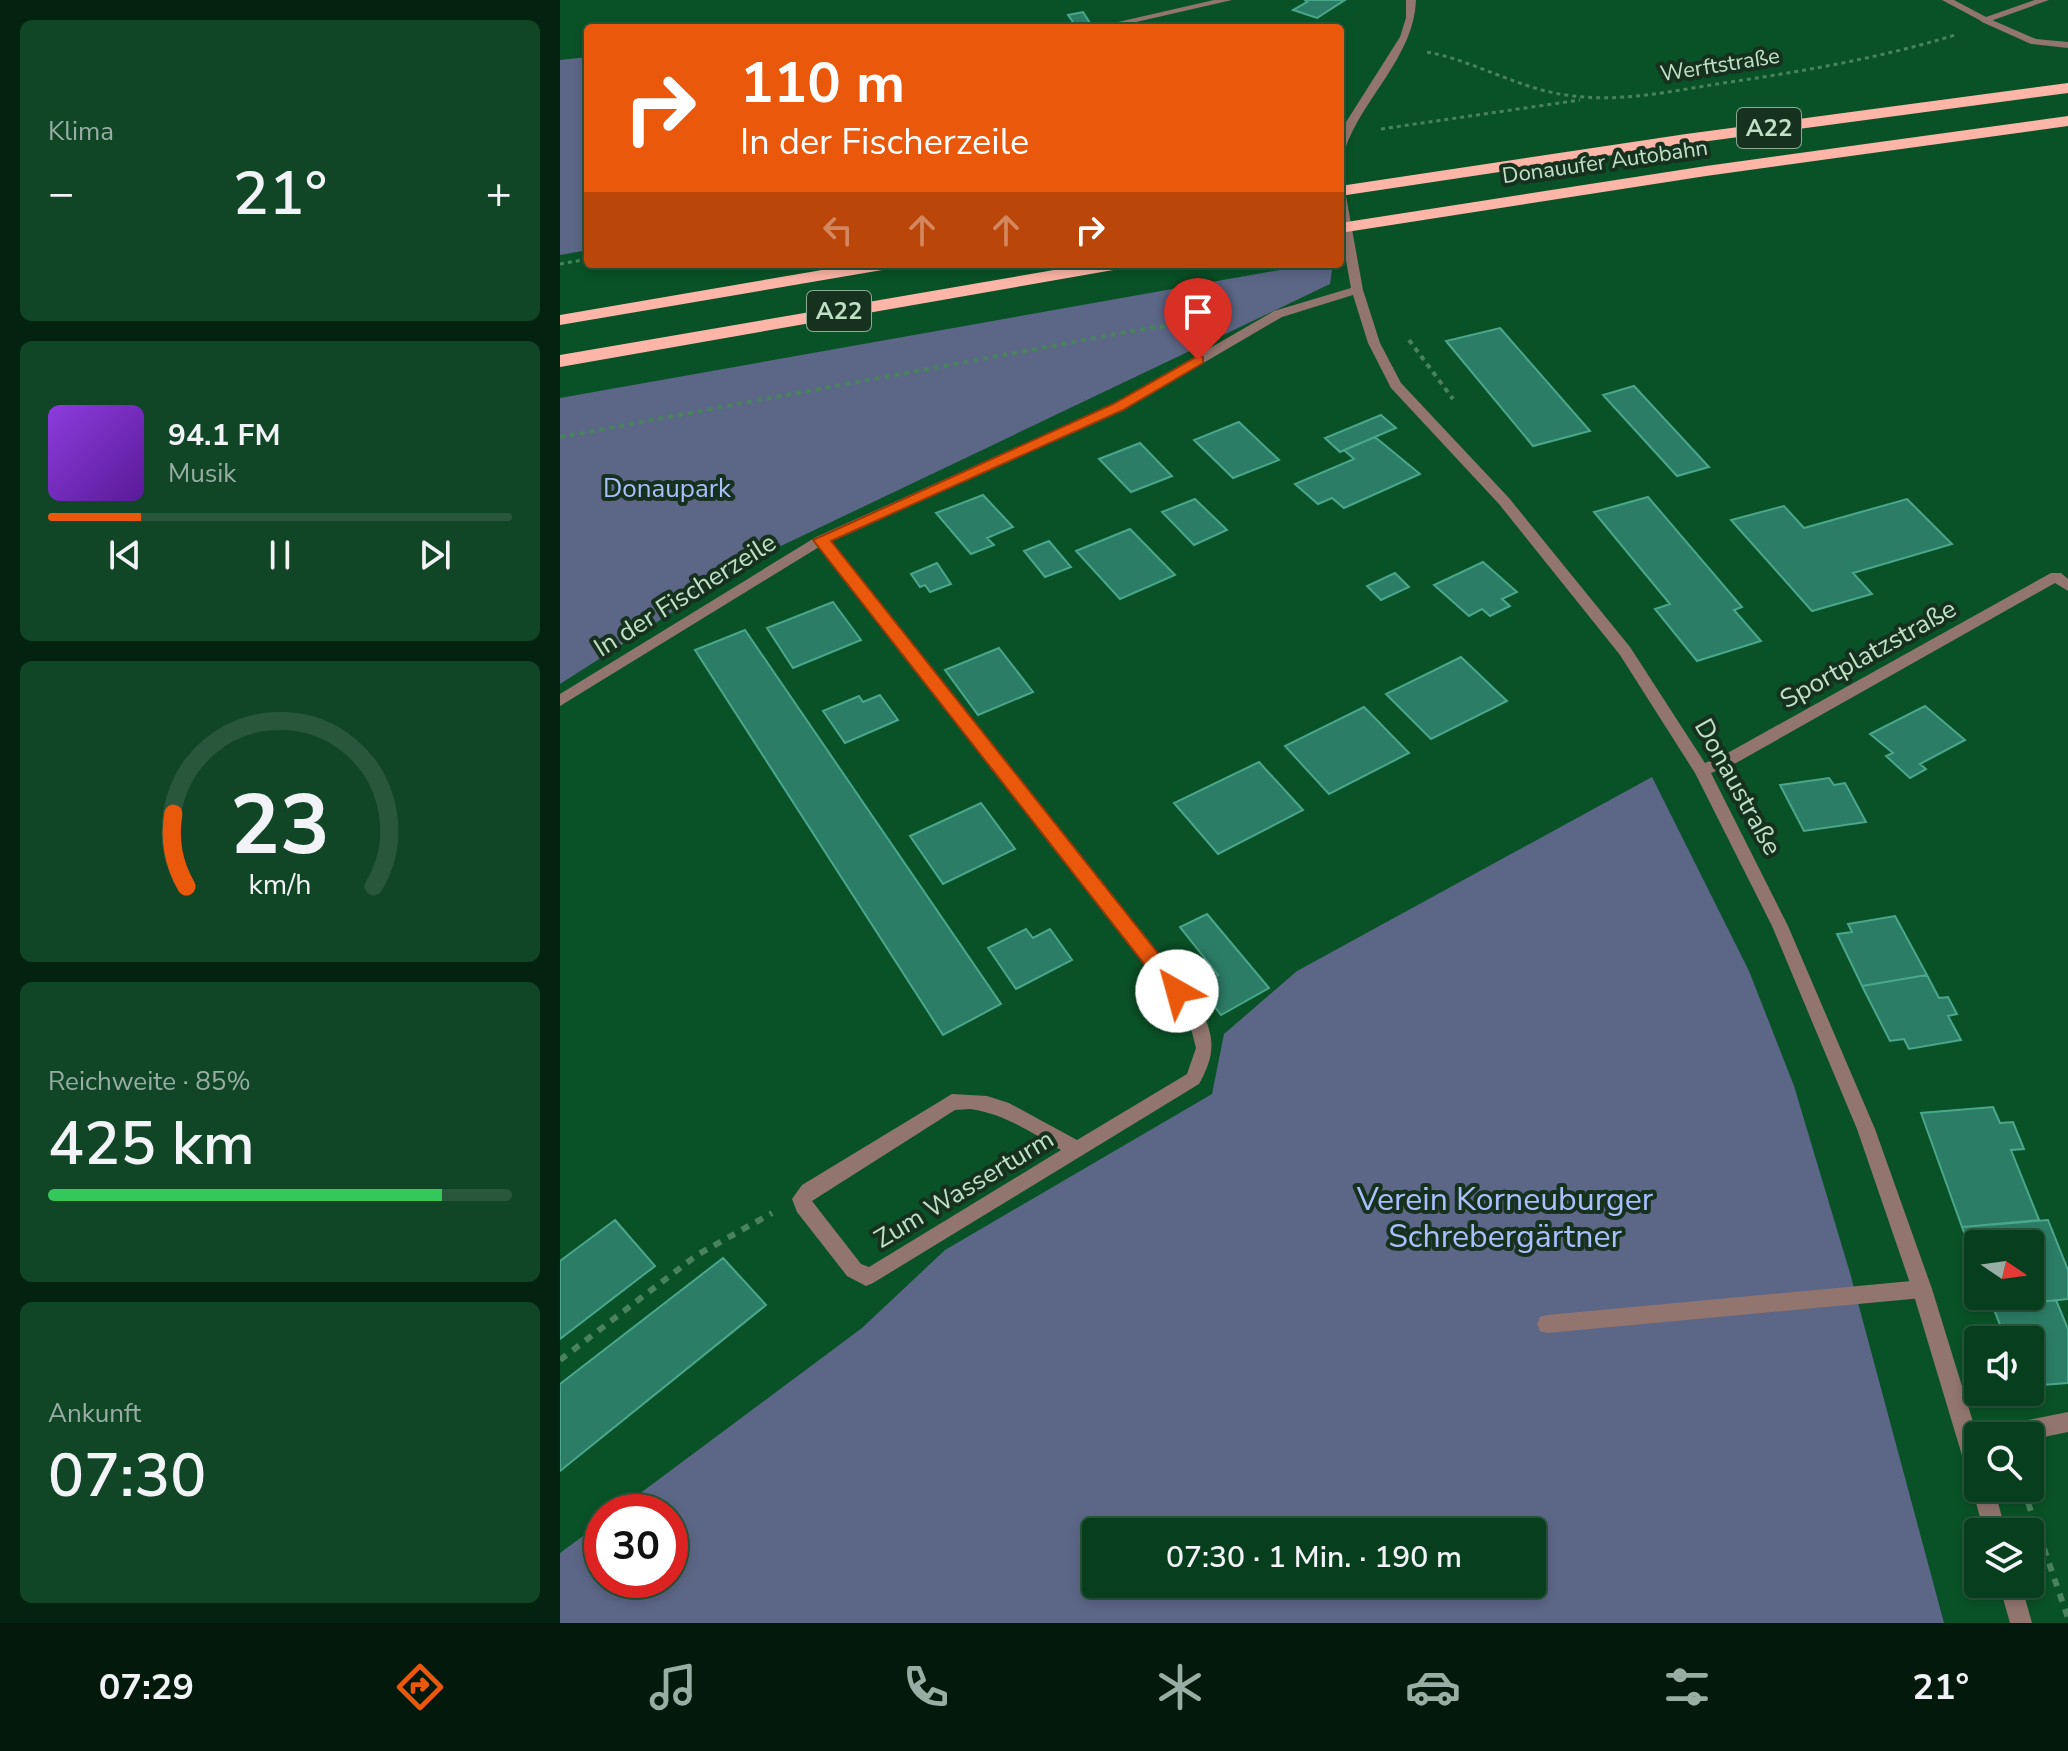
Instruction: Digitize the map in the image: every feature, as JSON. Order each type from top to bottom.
[{"type":"highway","name":"Donauufer Autobahn","points":[[1344,192],[1470,171],[2068,88]]},
{"type":"highway","name":"Donauufer Autobahn","points":[[1344,227],[1492,203],[2068,121]]},
{"type":"highway","name":"A22","points":[[560,320],[865,268]]},
{"type":"highway","name":"A22","points":[[560,361],[1096,268]]},
{"type":"street","points":[[1116,24],[1227,0]]},
{"type":"street","points":[[1344,133],[1410,25],[1411,0]]},
{"type":"street","points":[[1947,0],[2034,42],[2068,45]]},
{"type":"street","points":[[1985,20],[2044,0]]},
{"type":"street","name":"Donaustraße","points":[[1344,216],[1357,290],[1374,343],[1395,385],[1504,501],[1625,651],[1702,771],[1780,926],[1825,1028],[1866,1129],[1968,1422]]},
{"type":"street","name":"In der Fischerzeile","points":[[560,701],[821,540],[1118,407],[1278,314],[1357,290]]},
{"type":"street","name":"Zum Wasserturm","points":[[821,540],[1196,1017],[1207,1041],[1202,1065],[1193,1079],[1078,1150],[866,1277],[854,1270],[802,1199],[809,1191],[952,1102],[976,1100],[998,1105],[1078,1150]]},
{"type":"street","name":"Sportplatzstraße","points":[[1702,771],[1730,759],[2062,581]]},
{"type":"street","points":[[1547,1324],[1922,1289]]},
{"type":"street","points":[[2044,1427],[2068,1422]]},
{"type":"street","points":[[2014,1598],[2021,1623]]},
{"type":"path","name":"Werftstraße","points":[[1398,47],[1444,55],[1523,85],[1588,99],[1662,95],[1832,67],[1951,37],[1985,20]]},
{"type":"path","points":[[1344,135],[1588,99]]},
{"type":"path","points":[[560,264],[584,260]]},
{"type":"path","points":[[560,437],[1149,328],[1206,322]]},
{"type":"path","points":[[560,1360],[697,1255],[781,1207],[802,1199]]},
{"type":"path","points":[[2028,1502],[2068,1618]]},
{"type":"green space","points":[[584,57],[584,251],[560,255],[560,60]]},
{"type":"green space","name":"Donaupark","points":[[1291,268],[1332,268],[1330,284],[760,556],[560,684],[560,398]]},
{"type":"green space","name":"Verein Korneuburger Schrebergärtner","points":[[1652,777],[1749,971],[1794,1086],[1850,1273],[1944,1623],[560,1623],[560,1553],[584,1535],[584,1598],[688,1598],[688,1494],[639,1494],[862,1328],[945,1250],[1212,1094],[1224,1034],[1297,971]]},
{"type":"building","points":[[1305,0],[1345,0],[1317,18],[1293,10],[1307,2]]},
{"type":"building","points":[[1083,12],[1090,23],[1074,24],[1068,15]]},
{"type":"building","points":[[1500,328],[1590,431],[1533,446],[1446,341]]},
{"type":"building","points":[[1634,386],[1709,467],[1677,476],[1603,395]]},
{"type":"building","points":[[1381,415],[1396,428],[1340,452],[1325,438]]},
{"type":"building","points":[[1239,422],[1279,460],[1233,478],[1194,440]]},
{"type":"building","points":[[1375,437],[1420,474],[1344,508],[1332,498],[1318,504],[1295,484],[1354,459],[1344,450]]},
{"type":"building","points":[[1140,443],[1172,476],[1131,492],[1099,459]]},
{"type":"building","points":[[983,495],[1013,527],[987,538],[994,545],[971,554],[936,513]]},
{"type":"building","points":[[1648,497],[1742,607],[1734,610],[1761,641],[1697,661],[1655,609],[1670,604],[1594,512]]},
{"type":"building","points":[[1195,499],[1227,530],[1194,545],[1162,512]]},
{"type":"building","points":[[1907,499],[1952,544],[1853,573],[1872,594],[1812,611],[1731,520],[1784,506],[1804,528]]},
{"type":"building","points":[[1130,529],[1175,575],[1120,599],[1076,551]]},
{"type":"building","points":[[1049,541],[1071,567],[1045,577],[1024,551]]},
{"type":"building","points":[[1483,562],[1517,592],[1502,599],[1510,606],[1490,616],[1482,609],[1469,616],[1434,585]]},
{"type":"building","points":[[937,563],[951,584],[930,592],[925,585],[920,587],[911,574]]},
{"type":"building","points":[[1395,573],[1409,587],[1381,600],[1367,586]]},
{"type":"building","points":[[833,602],[861,640],[793,668],[767,628]]},
{"type":"building","points":[[745,630],[1001,1004],[943,1035],[695,650]]},
{"type":"building","points":[[999,648],[1033,692],[978,715],[945,670]]},
{"type":"building","points":[[1461,657],[1507,701],[1431,739],[1386,694]]},
{"type":"building","points":[[880,695],[898,720],[845,743],[823,711],[859,696],[863,702]]},
{"type":"building","points":[[1925,706],[1965,740],[1920,764],[1926,769],[1910,778],[1886,756],[1893,753],[1870,734]]},
{"type":"building","points":[[1364,707],[1409,753],[1329,794],[1285,746]]},
{"type":"building","points":[[1259,762],[1303,810],[1218,854],[1174,803]]},
{"type":"building","points":[[1829,778],[1834,785],[1845,783],[1866,822],[1804,831],[1780,785]]},
{"type":"building","points":[[981,803],[1015,849],[943,884],[910,836]]},
{"type":"building","points":[[1207,914],[1269,988],[1221,1015],[1198,985],[1218,975],[1180,927]]},
{"type":"building","points":[[1895,916],[1927,975],[1862,986],[1837,934],[1852,932],[1848,924]]},
{"type":"building","points":[[1026,929],[1033,938],[1050,929],[1072,960],[1016,989],[988,948]]},
{"type":"building","points":[[1927,975],[1939,998],[1948,997],[1957,1014],[1948,1016],[1961,1040],[1909,1049],[1904,1039],[1890,1041],[1862,986]]},
{"type":"building","points":[[1993,1107],[2000,1123],[2013,1122],[2024,1149],[2011,1150],[2039,1220],[1962,1227],[1921,1113]]},
{"type":"building","points":[[615,1220],[655,1266],[560,1339],[560,1261]]},
{"type":"building","points":[[2048,1220],[2068,1270],[2068,1299],[2044,1302],[2044,1230],[1964,1232],[1962,1227]]},
{"type":"building","points":[[723,1258],[766,1305],[560,1471],[560,1384]]},
{"type":"building","points":[[2056,1300],[2068,1329],[2068,1383],[2044,1385],[2044,1326],[2000,1326],[1994,1310],[2044,1310],[2044,1301]]},
{"type":"route","points":[[1177,991],[821,540],[1118,407],[1198,360]]}]
